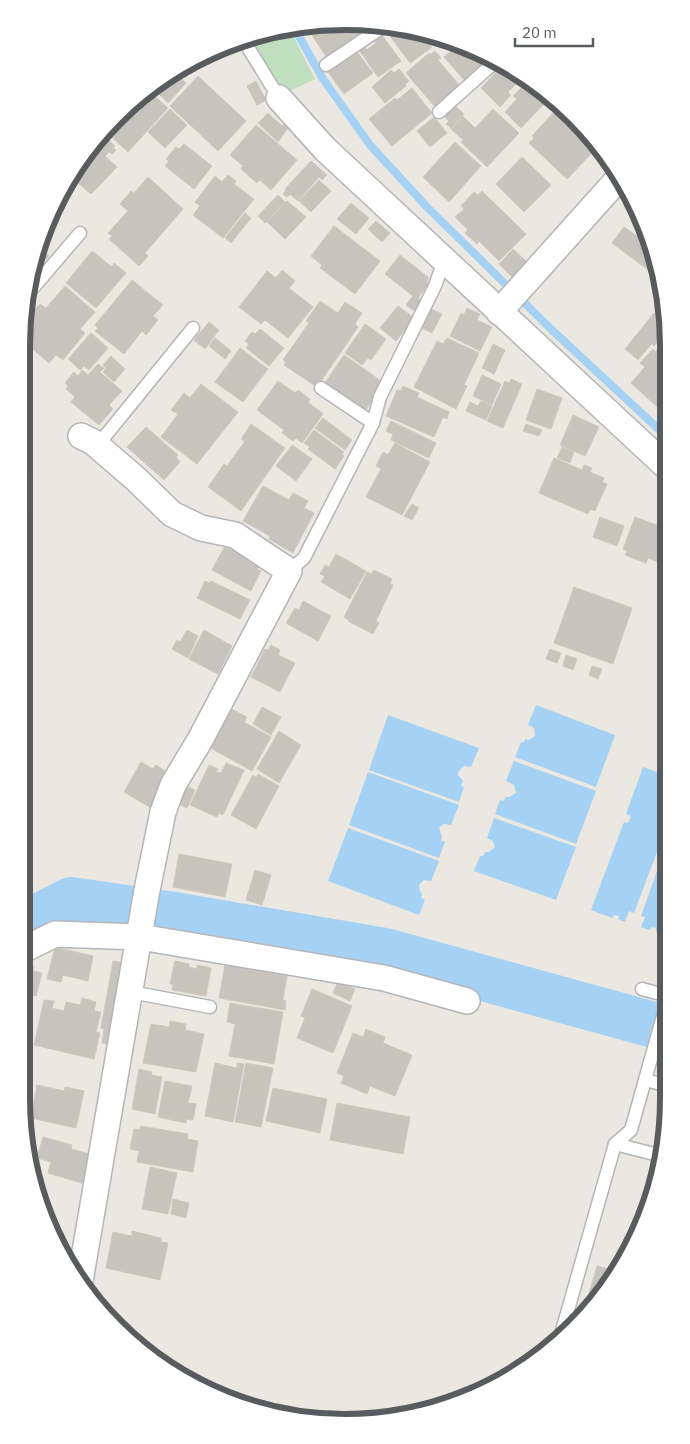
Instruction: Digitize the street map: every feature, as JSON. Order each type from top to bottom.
[{"type":"street","points":[[279,98],[324,149],[660,461]]},
{"type":"street","points":[[499,312],[615,183]]},
{"type":"street","points":[[82,1272],[147,890],[163,812],[173,785],[200,740],[290,571],[235,535],[201,528],[172,514],[137,480],[89,441]]},
{"type":"street","points":[[30,946],[55,934],[141,933],[384,978],[467,1001]]},
{"type":"lane","points":[[326,65],[375,32]]},
{"type":"lane","points":[[247,46],[279,98]]},
{"type":"lane","points":[[439,112],[491,66]]},
{"type":"lane","points":[[36,283],[80,233]]},
{"type":"lane","points":[[290,571],[304,558],[373,423],[380,397],[435,286],[444,260]]},
{"type":"lane","points":[[89,441],[193,328]]},
{"type":"lane","points":[[321,388],[373,423]]},
{"type":"lane","points":[[642,989],[660,998]]},
{"type":"lane","points":[[130,992],[210,1007]]},
{"type":"lane","points":[[563,1326],[615,1144],[631,1130],[660,1029]]},
{"type":"lane","points":[[645,1080],[660,1084]]},
{"type":"lane","points":[[615,1144],[655,1154]]},
{"type":"green space","points":[[292,35],[315,79],[282,95],[254,44]]},
{"type":"water","points":[[536,705],[615,735],[596,787],[515,757],[521,742],[535,736],[534,728],[528,725]]},
{"type":"water","points":[[388,715],[479,748],[471,767],[464,766],[459,771],[458,775],[463,781],[461,786],[464,787],[459,802],[369,770]]},
{"type":"water","points":[[514,761],[596,791],[576,844],[495,814],[500,800],[504,801],[505,797],[516,793],[514,785],[506,781]]},
{"type":"water","points":[[643,767],[660,773],[660,844],[634,913],[629,911],[625,922],[618,919],[619,916],[614,915],[612,918],[591,910],[624,822],[628,823],[631,816],[626,814]]},
{"type":"water","points":[[368,772],[459,805],[451,825],[444,824],[439,828],[441,840],[445,842],[439,858],[349,825]]},
{"type":"water","points":[[494,818],[576,847],[556,900],[474,871],[480,856],[483,856],[485,852],[489,852],[495,847],[493,841],[487,838]]},
{"type":"water","points":[[348,828],[439,861],[431,881],[424,880],[419,885],[422,894],[421,898],[425,900],[419,915],[328,881]]},
{"type":"water","points":[[660,863],[660,934],[656,932],[656,928],[652,927],[650,930],[641,927],[645,917],[641,916]]},
{"type":"building","points":[[345,30],[366,31],[327,58],[310,32]]},
{"type":"building","points":[[381,34],[401,61],[378,77],[359,50],[364,46],[367,50],[376,43],[374,40]]},
{"type":"building","points":[[392,34],[427,41],[432,47],[410,63],[390,36]]},
{"type":"building","points":[[453,49],[486,63],[465,81],[444,57]]},
{"type":"building","points":[[435,51],[441,58],[438,60],[460,86],[435,107],[406,73],[429,53],[430,55]]},
{"type":"building","points":[[357,52],[373,73],[344,94],[328,72]]},
{"type":"building","points":[[195,68],[185,78],[182,75]]},
{"type":"building","points":[[399,69],[409,81],[406,86],[385,103],[372,87],[391,70],[394,73]]},
{"type":"building","points":[[498,70],[517,83],[508,92],[511,95],[500,107],[481,88]]},
{"type":"building","points":[[198,76],[246,121],[218,151],[170,106]]},
{"type":"building","points":[[179,77],[186,83],[168,103],[157,92]]},
{"type":"building","points":[[256,81],[266,100],[257,105],[247,86]]},
{"type":"building","points":[[524,85],[546,102],[521,128],[505,112],[517,99],[513,96]]},
{"type":"building","points":[[412,88],[432,113],[392,146],[369,119],[395,98],[397,100]]},
{"type":"building","points":[[153,95],[168,108],[128,152],[110,135]]},
{"type":"building","points":[[452,103],[464,114],[451,128],[446,124],[449,121],[442,114]]},
{"type":"building","points":[[170,109],[187,125],[165,148],[148,132]]},
{"type":"building","points":[[493,109],[519,133],[487,167],[461,142],[463,140],[451,129],[463,116],[475,128]]},
{"type":"building","points":[[554,112],[591,148],[589,152],[591,154],[567,179],[529,143],[534,138],[532,136]]},
{"type":"building","points":[[268,113],[282,126],[284,124],[288,128],[278,142],[258,123]]},
{"type":"building","points":[[434,117],[447,133],[430,147],[417,131]]},
{"type":"building","points":[[256,125],[297,160],[271,190],[260,180],[257,183],[241,169],[243,166],[230,155]]},
{"type":"building","points":[[107,138],[115,146],[113,148],[116,150],[112,154],[109,152],[105,156],[117,167],[91,194],[78,183],[75,186],[73,185],[83,170]]},
{"type":"building","points":[[455,142],[481,166],[449,202],[423,177]]},
{"type":"building","points":[[184,144],[212,166],[194,189],[165,166],[169,161],[166,159],[176,147],[179,149]]},
{"type":"building","points":[[522,157],[551,185],[524,212],[496,184]]},
{"type":"building","points":[[311,161],[327,175],[322,180],[319,177],[298,201],[290,194],[287,197],[283,194],[285,189]]},
{"type":"building","points":[[228,175],[236,181],[234,184],[254,199],[223,238],[193,215],[200,206],[195,202],[215,176],[222,182]]},
{"type":"building","points":[[148,177],[183,209],[145,253],[148,256],[139,266],[109,239],[112,236],[108,233],[128,211],[120,204],[131,191],[134,193]]},
{"type":"building","points":[[319,180],[331,191],[311,212],[299,201]]},
{"type":"building","points":[[482,191],[526,234],[499,261],[479,241],[477,244],[465,233],[468,230],[455,217],[464,209],[461,206],[474,192],[478,195]]},
{"type":"building","points":[[278,195],[285,202],[265,223],[258,216]]},
{"type":"building","points":[[287,201],[306,217],[285,239],[267,222]]},
{"type":"building","points":[[351,203],[369,218],[356,234],[337,219]]},
{"type":"building","points":[[245,213],[251,218],[231,243],[225,238]]},
{"type":"building","points":[[376,221],[390,233],[382,242],[368,229]]},
{"type":"building","points":[[334,226],[380,261],[355,294],[320,268],[322,265],[311,256]]},
{"type":"building","points":[[624,227],[637,236],[639,233],[651,272],[612,243]]},
{"type":"building","points":[[513,249],[527,262],[512,277],[499,264]]},
{"type":"building","points":[[92,251],[112,267],[114,263],[126,273],[96,308],[66,283]]},
{"type":"building","points":[[45,252],[49,256],[41,264]]},
{"type":"building","points":[[400,255],[429,278],[426,282],[429,284],[418,298],[422,301],[414,311],[406,305],[413,296],[385,274]]},
{"type":"building","points":[[282,270],[295,281],[289,288],[313,307],[288,338],[265,320],[261,324],[239,307],[267,271],[276,278]]},
{"type":"building","points":[[132,280],[163,305],[153,316],[158,320],[146,335],[142,331],[124,354],[95,331],[98,328],[95,325]]},
{"type":"building","points":[[65,286],[95,312],[80,329],[85,333],[63,360],[56,355],[49,363],[30,347],[32,309],[34,311],[40,304],[46,308]]},
{"type":"building","points":[[320,301],[338,313],[345,302],[362,313],[355,324],[358,327],[317,387],[284,365],[286,362],[283,360],[309,323],[306,321]]},
{"type":"building","points":[[398,306],[414,318],[396,341],[380,328]]},
{"type":"building","points":[[467,308],[480,314],[477,320],[492,327],[480,351],[450,336],[461,313],[464,315]]},
{"type":"building","points":[[431,309],[442,314],[432,333],[422,328]]},
{"type":"building","points":[[654,313],[658,317],[660,339],[654,346],[652,343],[638,360],[625,349]]},
{"type":"building","points":[[209,322],[219,330],[205,349],[194,340]]},
{"type":"building","points":[[365,324],[386,339],[371,360],[368,358],[362,365],[345,353]]},
{"type":"building","points":[[260,329],[284,348],[269,366],[246,348],[249,344],[245,341],[252,332],[255,334]]},
{"type":"building","points":[[91,333],[108,348],[89,370],[84,366],[80,370],[68,359]]},
{"type":"building","points":[[215,338],[231,351],[225,359],[209,346]]},
{"type":"building","points":[[447,338],[479,353],[464,385],[467,386],[456,409],[414,387],[437,341],[443,344]]},
{"type":"building","points":[[493,344],[505,350],[494,374],[482,368]]},
{"type":"building","points":[[660,347],[660,410],[631,383],[645,367],[640,363],[653,349],[656,352]]},
{"type":"building","points":[[240,348],[268,369],[243,402],[215,382]]},
{"type":"building","points":[[344,355],[384,383],[365,411],[325,383]]},
{"type":"building","points":[[111,356],[125,369],[114,382],[103,372],[106,368],[103,365]]},
{"type":"building","points":[[98,364],[104,368],[100,372],[122,391],[109,405],[113,409],[99,425],[71,402],[75,397],[66,389],[68,386],[65,383],[74,372],[78,376],[82,370],[88,375]]},
{"type":"building","points":[[482,375],[501,384],[492,405],[473,396]]},
{"type":"building","points":[[511,379],[522,384],[503,428],[487,421],[505,381],[509,383]]},
{"type":"building","points":[[278,381],[295,393],[298,390],[310,399],[308,402],[323,414],[302,443],[296,438],[293,441],[282,433],[284,430],[257,410]]},
{"type":"building","points":[[201,384],[238,412],[197,464],[161,437],[178,414],[171,410],[184,393],[190,398]]},
{"type":"building","points":[[403,386],[419,393],[417,397],[449,412],[447,419],[443,417],[434,437],[386,416],[397,390],[401,391]]},
{"type":"building","points":[[537,389],[562,398],[551,429],[526,420]]},
{"type":"building","points":[[481,401],[492,406],[486,420],[466,411],[470,402],[478,406]]},
{"type":"building","points":[[573,415],[599,427],[585,456],[560,445]]},
{"type":"building","points":[[323,418],[352,440],[345,450],[315,428]]},
{"type":"building","points":[[391,421],[436,443],[429,458],[391,440],[393,434],[386,431]]},
{"type":"building","points":[[251,424],[285,448],[241,511],[208,487],[224,464],[227,466],[245,441],[241,439]]},
{"type":"building","points":[[526,424],[542,430],[539,436],[523,431]]},
{"type":"building","points":[[146,427],[178,455],[176,457],[180,462],[164,480],[127,447]]},
{"type":"building","points":[[314,430],[344,452],[342,454],[344,456],[335,469],[308,449],[310,447],[304,443]]},
{"type":"building","points":[[395,443],[430,462],[402,515],[366,497],[381,469],[376,466],[383,452],[388,455]]},
{"type":"building","points":[[292,445],[312,459],[296,481],[276,466]]},
{"type":"building","points":[[562,447],[574,452],[570,463],[557,458]]},
{"type":"building","points":[[554,458],[582,470],[584,465],[592,468],[590,472],[604,478],[602,482],[607,484],[595,511],[590,509],[588,514],[539,493]]},
{"type":"building","points":[[263,486],[289,500],[293,493],[308,501],[304,508],[314,513],[293,553],[269,539],[270,536],[243,521]]},
{"type":"building","points":[[412,504],[419,508],[412,520],[404,516]]},
{"type":"building","points":[[600,517],[624,526],[617,546],[593,537]]},
{"type":"building","points":[[635,517],[660,526],[660,562],[648,558],[646,563],[625,555],[627,551],[623,549]]},
{"type":"building","points":[[225,546],[260,565],[257,569],[261,571],[251,591],[212,570]]},
{"type":"building","points":[[336,554],[366,571],[350,599],[321,582],[325,576],[320,574],[325,565],[329,567]]},
{"type":"building","points":[[374,570],[392,579],[390,584],[393,585],[376,621],[379,623],[373,634],[344,617],[367,572],[371,574]]},
{"type":"building","points":[[205,581],[210,583],[211,581],[250,600],[240,619],[197,598]]},
{"type":"building","points":[[574,587],[632,608],[613,664],[554,643]]},
{"type":"building","points":[[303,601],[331,616],[318,641],[286,623],[295,608],[299,610]]},
{"type":"building","points":[[187,630],[198,636],[188,658],[172,649],[177,640],[180,642]]},
{"type":"building","points":[[204,630],[232,646],[218,674],[189,659]]},
{"type":"building","points":[[271,645],[280,650],[278,655],[295,663],[280,692],[251,677],[265,649],[268,650]]},
{"type":"building","points":[[550,649],[561,653],[557,663],[546,659]]},
{"type":"building","points":[[566,655],[577,659],[573,670],[563,666]]},
{"type":"building","points":[[592,666],[602,669],[598,679],[589,675]]},
{"type":"building","points":[[262,707],[281,717],[271,735],[253,724]]},
{"type":"building","points":[[231,709],[247,717],[244,722],[271,737],[252,771],[207,746],[225,711],[229,713]]},
{"type":"building","points":[[279,731],[301,745],[279,783],[257,769]]},
{"type":"building","points":[[141,762],[153,769],[156,765],[165,771],[163,775],[168,779],[151,808],[124,792]]},
{"type":"building","points":[[226,763],[244,770],[223,815],[219,813],[217,817],[190,805],[209,765],[218,769],[216,772],[221,773]]},
{"type":"building","points":[[258,774],[279,786],[256,829],[231,815],[253,775],[256,777]]},
{"type":"building","points":[[186,786],[195,790],[187,808],[177,803]]},
{"type":"building","points":[[179,854],[232,864],[225,897],[173,887]]},
{"type":"building","points":[[255,870],[271,875],[262,905],[246,900]]},
{"type":"building","points":[[55,947],[93,956],[88,981],[63,975],[61,982],[47,979]]},
{"type":"building","points":[[113,961],[130,964],[116,1045],[102,1043],[104,1029],[101,1028]]},
{"type":"building","points":[[175,961],[189,964],[189,967],[197,969],[197,965],[211,968],[206,996],[172,990],[173,984],[170,984]]},
{"type":"building","points":[[225,965],[287,976],[283,1000],[286,1001],[285,1010],[219,998]]},
{"type":"building","points":[[30,966],[34,967],[33,971],[42,973],[36,996],[30,994]]},
{"type":"building","points":[[338,982],[355,989],[350,1001],[333,993]]},
{"type":"building","points":[[312,989],[352,1006],[333,1053],[297,1038],[305,1018],[301,1016]]},
{"type":"building","points":[[82,998],[96,1002],[94,1011],[101,1012],[96,1032],[100,1033],[94,1059],[34,1045],[44,1000],[54,1001],[52,1008],[64,1011],[66,1002],[80,1005]]},
{"type":"building","points":[[230,1003],[283,1012],[274,1064],[229,1056],[235,1024],[227,1022]]},
{"type":"building","points":[[170,1021],[186,1024],[185,1030],[204,1034],[196,1072],[143,1063],[151,1024],[169,1027]]},
{"type":"building","points":[[366,1029],[385,1037],[383,1043],[412,1055],[395,1096],[370,1086],[367,1094],[341,1083],[344,1076],[337,1073],[353,1033],[363,1037]]},
{"type":"building","points":[[215,1063],[237,1068],[237,1063],[244,1064],[233,1122],[205,1116]]},
{"type":"building","points":[[246,1063],[273,1068],[261,1127],[235,1122]]},
{"type":"building","points":[[139,1069],[152,1072],[151,1075],[162,1077],[155,1114],[132,1109]]},
{"type":"building","points":[[165,1081],[192,1086],[188,1103],[196,1104],[193,1120],[187,1119],[186,1123],[158,1117]]},
{"type":"building","points":[[37,1085],[64,1091],[65,1087],[84,1091],[76,1128],[31,1118]]},
{"type":"building","points":[[273,1088],[327,1099],[320,1133],[266,1121]]},
{"type":"building","points":[[337,1103],[410,1117],[403,1154],[330,1140]]},
{"type":"building","points":[[141,1126],[188,1134],[187,1139],[198,1141],[193,1172],[137,1162],[139,1151],[130,1149],[134,1129],[140,1130]]},
{"type":"building","points":[[43,1137],[72,1145],[71,1149],[93,1155],[85,1184],[48,1173],[51,1162],[37,1158]]},
{"type":"building","points":[[150,1167],[177,1173],[168,1214],[142,1209]]},
{"type":"building","points":[[173,1199],[189,1203],[186,1218],[171,1214]]},
{"type":"building","points":[[132,1231],[161,1238],[161,1242],[168,1243],[160,1280],[106,1268],[113,1232],[132,1236]]},
{"type":"building","points":[[597,1266],[610,1269],[595,1291],[587,1301]]},
{"type":"waterway","points":[[298,34],[323,79],[370,145],[427,207],[552,330],[660,430]]},
{"type":"waterway","points":[[30,921],[71,900],[174,915],[385,951],[660,1027]]}]
